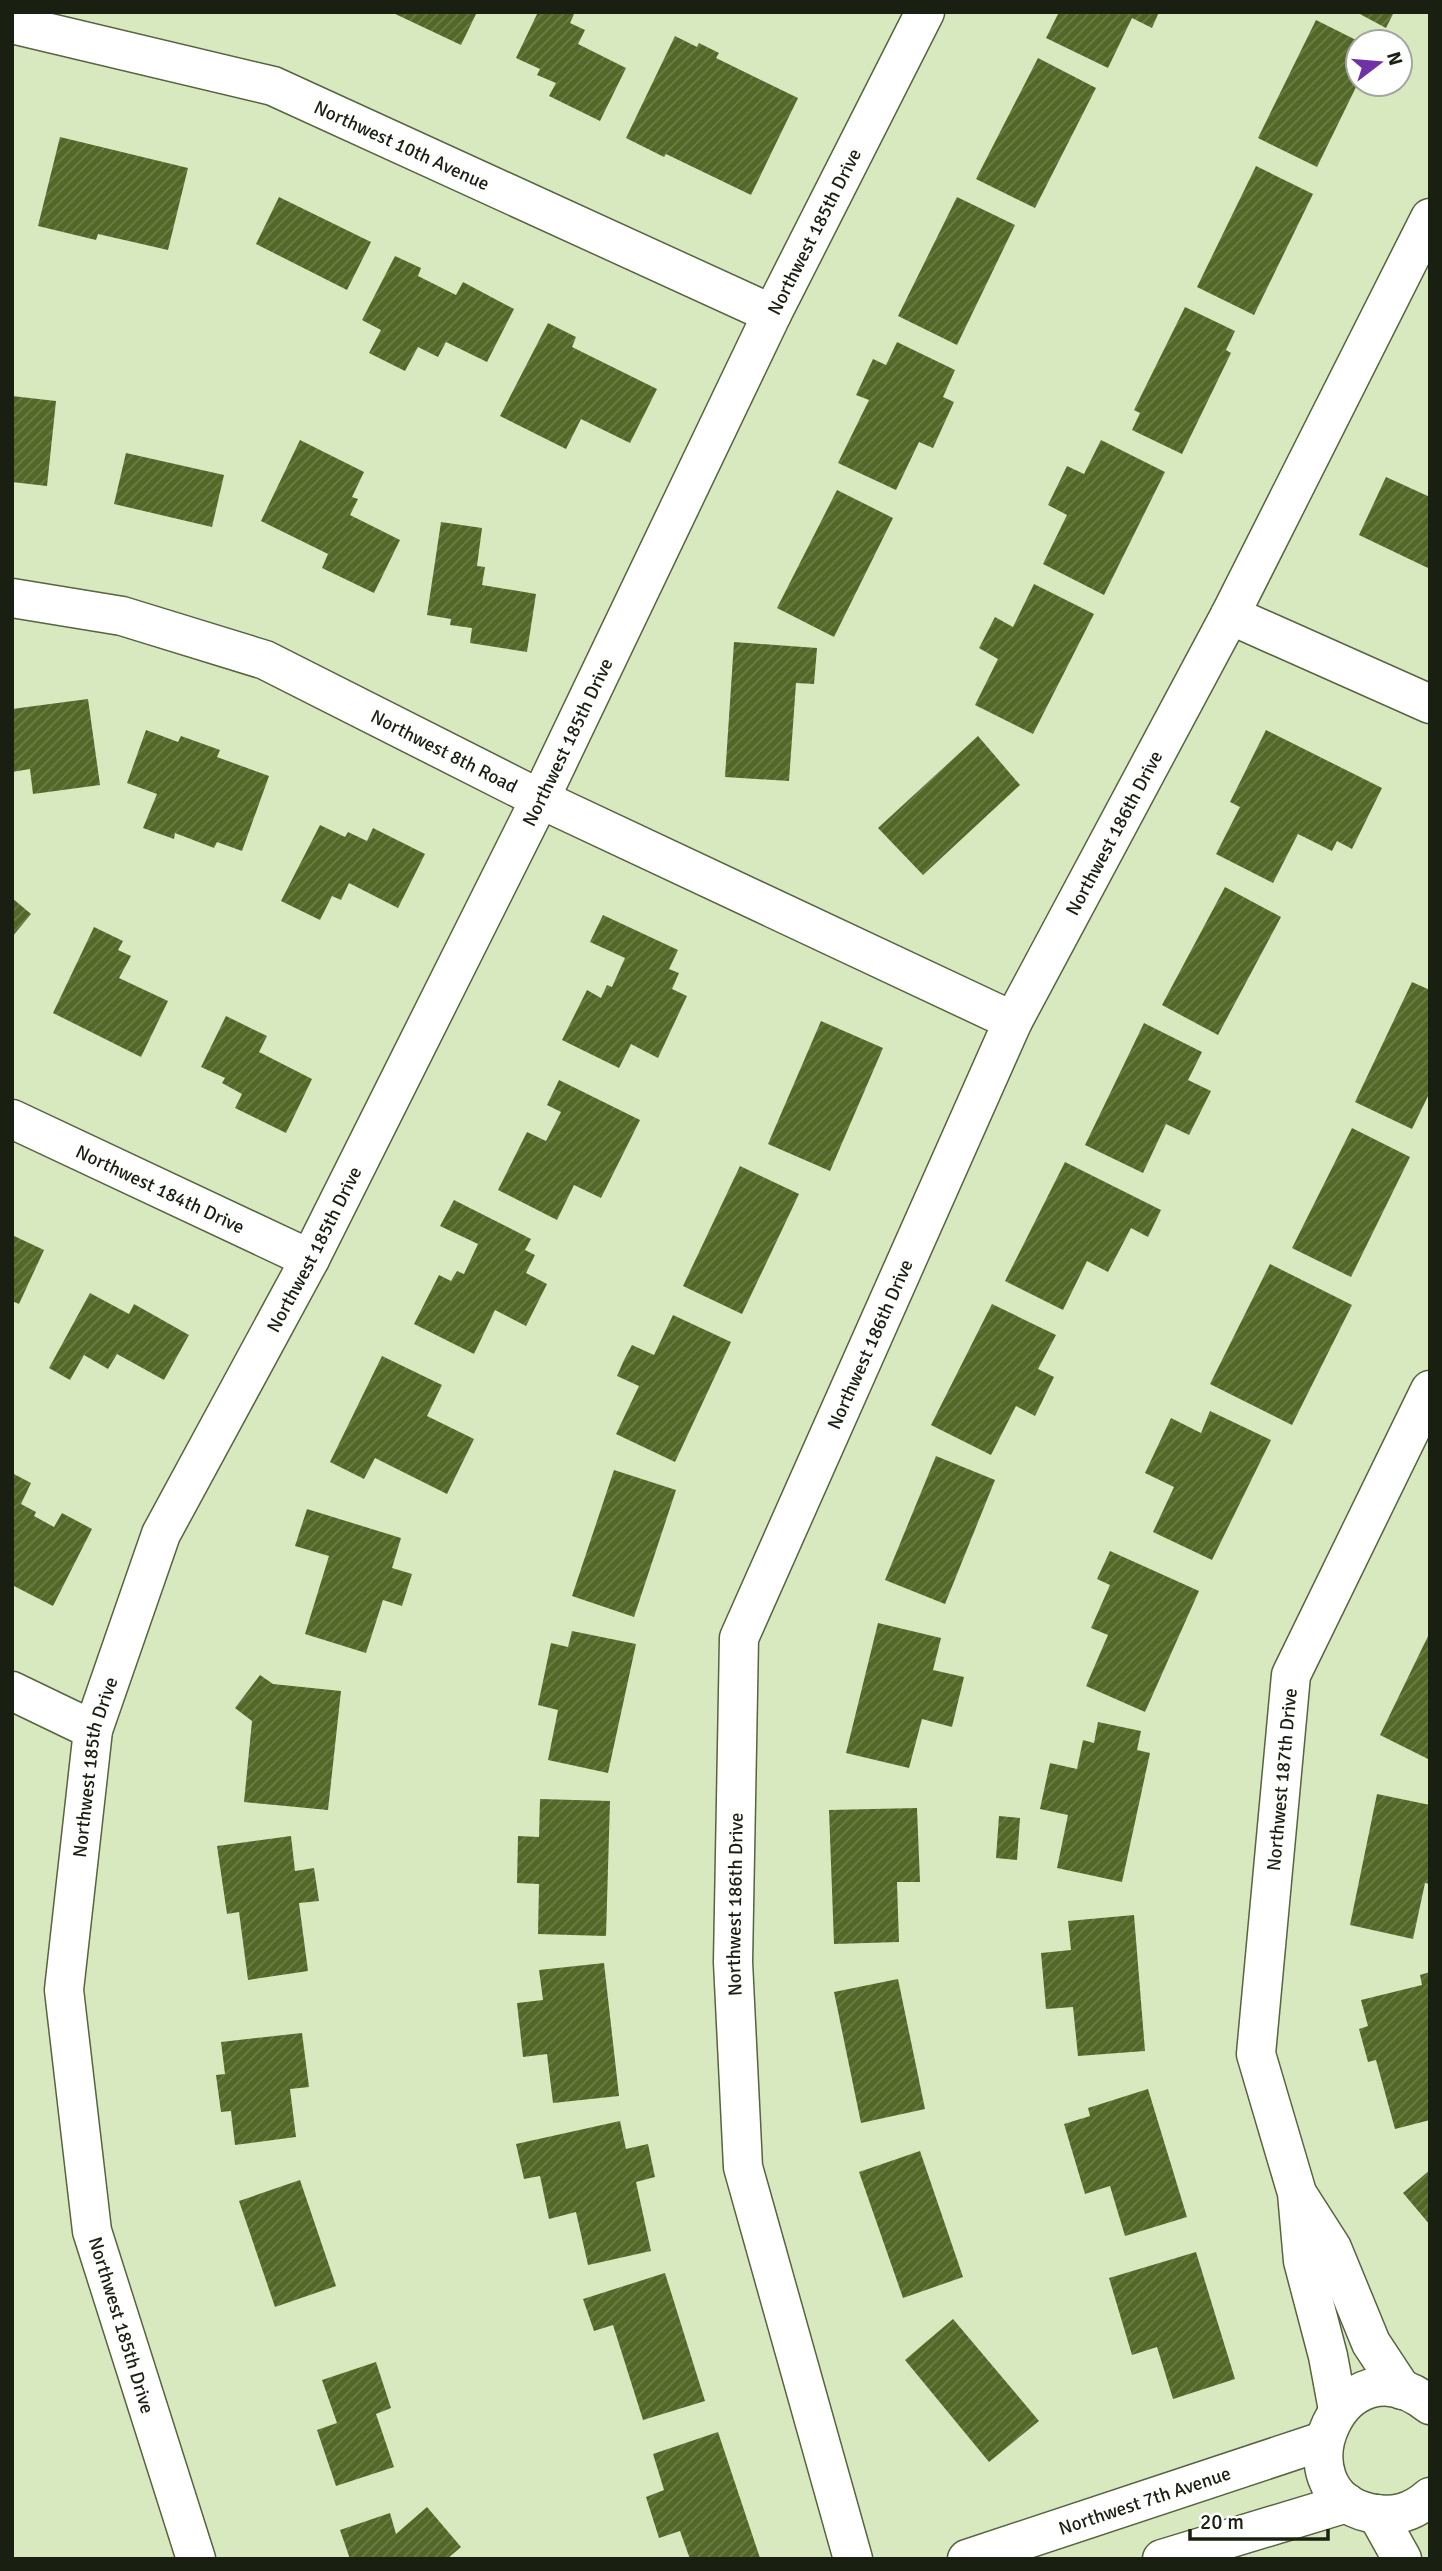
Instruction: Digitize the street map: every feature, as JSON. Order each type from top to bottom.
[{"type":"street","name":"Northwest 185th Drive","points":[[196,2559],[92,2231],[64,1990],[93,1730],[161,1534],[310,1259],[540,799],[772,314],[925,12]]},
{"type":"street","name":"Northwest 10th Avenue","points":[[12,24],[273,86],[772,314]]},
{"type":"street","name":"Northwest 186th Drive","points":[[853,2559],[743,2167],[733,1962],[739,1639],[1013,1021],[1230,615],[1430,218]]},
{"type":"street","name":"Northwest 8th Road","points":[[12,598],[122,616],[265,660],[540,799],[1013,1021]]},
{"type":"street","points":[[1230,615],[1430,704]]},
{"type":"street","name":"Northwest 184th Drive","points":[[12,1119],[310,1259]]},
{"type":"street","name":"Northwest 187th Drive","points":[[1362,2508],[1328,2478],[1323,2463],[1331,2425],[1328,2356],[1303,2261],[1297,2193],[1256,2054],[1291,1675],[1430,1390]]},
{"type":"street","points":[[12,1691],[93,1730]]},
{"type":"street","name":"Northwest 187th Drive","points":[[1297,2193],[1332,2248],[1371,2343],[1423,2401]]},
{"type":"street","name":"Northwest 7th Avenue","points":[[967,2559],[1331,2425],[1359,2393],[1377,2388],[1423,2401]]},
{"type":"street","points":[[1162,2559],[1362,2508],[1402,2514],[1421,2505],[1430,2497]]},
{"type":"street","points":[[1362,2508],[1402,2559]]},
{"type":"building","points":[[391,12],[477,12],[461,45]]},
{"type":"building","points":[[538,12],[575,12],[570,23],[585,30],[578,44],[626,68],[600,121],[549,96],[556,83],[537,75],[540,69],[516,58]]},
{"type":"building","points":[[1059,12],[1159,12],[1152,28],[1132,18],[1108,68],[1046,38]]},
{"type":"building","points":[[1356,12],[1394,12],[1386,28]]},
{"type":"building","points":[[1316,20],[1344,34],[1344,98],[1351,98],[1317,167],[1258,138]]},
{"type":"building","points":[[675,36],[697,47],[699,43],[719,53],[716,58],[798,98],[751,195],[626,138]]},
{"type":"building","points":[[1038,58],[1096,88],[1035,208],[976,179]]},
{"type":"building","points":[[60,137],[188,168],[168,250],[98,234],[96,240],[38,226]]},
{"type":"building","points":[[1256,166],[1313,194],[1254,315],[1197,287]]},
{"type":"building","points":[[279,197],[371,242],[347,290],[256,244]]},
{"type":"building","points":[[957,197],[1015,225],[957,345],[898,316]]},
{"type":"building","points":[[395,256],[421,268],[418,276],[456,295],[463,282],[514,309],[487,362],[446,342],[438,357],[418,347],[405,371],[369,353],[381,330],[362,320]]},
{"type":"building","points":[[1185,307],[1235,331],[1226,350],[1231,353],[1182,454],[1132,430],[1140,413],[1134,410]]},
{"type":"building","points":[[548,323],[576,337],[572,347],[657,389],[630,443],[581,419],[566,449],[500,416]]},
{"type":"building","points":[[897,342],[955,370],[943,397],[954,402],[933,448],[919,442],[896,490],[838,463],[869,400],[856,395],[873,359],[886,365]]},
{"type":"building","points":[[12,396],[56,401],[47,486],[12,482]]},
{"type":"building","points":[[300,440],[364,472],[352,497],[358,499],[350,515],[400,540],[374,593],[322,568],[328,554],[261,521]]},
{"type":"building","points":[[1101,440],[1165,472],[1104,595],[1043,564],[1067,515],[1048,505],[1067,466],[1084,474]]},
{"type":"building","points":[[126,453],[224,475],[212,527],[114,504]]},
{"type":"building","points":[[1386,477],[1430,497],[1430,569],[1359,535]]},
{"type":"building","points":[[837,490],[893,518],[834,637],[777,608]]},
{"type":"building","points":[[441,522],[482,528],[477,566],[485,567],[482,585],[536,594],[527,652],[470,643],[472,628],[450,625],[451,619],[427,615]]},
{"type":"building","points":[[1034,584],[1094,614],[1033,734],[975,705],[998,659],[979,648],[995,617],[1013,627]]},
{"type":"building","points":[[734,642],[817,648],[814,684],[796,683],[789,781],[725,777]]},
{"type":"building","points":[[88,699],[100,785],[33,794],[30,769],[12,772],[12,709]]},
{"type":"building","points":[[146,730],[178,742],[181,736],[220,750],[217,757],[269,776],[242,851],[217,842],[214,848],[175,833],[174,839],[143,828],[157,794],[127,783]]},
{"type":"building","points":[[1266,730],[1382,788],[1352,849],[1337,841],[1332,851],[1298,834],[1273,883],[1216,854],[1240,807],[1230,802]]},
{"type":"building","points":[[978,736],[1020,785],[923,875],[878,828]]},
{"type":"building","points":[[320,825],[345,837],[348,832],[367,841],[373,828],[425,854],[398,908],[349,883],[341,900],[332,896],[320,920],[281,901]]},
{"type":"building","points":[[1225,887],[1281,917],[1218,1035],[1162,1005]]},
{"type":"building","points":[[12,898],[31,914],[12,937]]},
{"type":"building","points":[[603,915],[678,950],[669,969],[679,973],[672,989],[687,996],[658,1058],[631,1044],[619,1068],[562,1040],[587,990],[601,998],[607,985],[612,987],[625,958],[590,942]]},
{"type":"building","points":[[94,927],[123,941],[118,950],[131,956],[119,978],[168,1001],[141,1057],[53,1013]]},
{"type":"building","points":[[1412,982],[1430,990],[1430,1092],[1412,1129],[1355,1102]]},
{"type":"building","points":[[226,1016],[267,1036],[259,1052],[312,1079],[286,1133],[235,1108],[242,1094],[222,1083],[225,1078],[201,1067]]},
{"type":"building","points":[[821,1021],[883,1048],[830,1171],[768,1144]]},
{"type":"building","points":[[1144,1023],[1202,1052],[1188,1080],[1211,1091],[1189,1135],[1166,1124],[1143,1173],[1085,1145]]},
{"type":"building","points":[[559,1080],[640,1120],[601,1198],[574,1185],[557,1220],[498,1190],[527,1132],[546,1141],[561,1112],[547,1105]]},
{"type":"building","points":[[1352,1128],[1410,1157],[1351,1277],[1292,1248]]},
{"type":"building","points":[[1065,1162],[1161,1210],[1148,1237],[1131,1228],[1108,1272],[1087,1261],[1063,1310],[1005,1281]]},
{"type":"building","points":[[740,1166],[799,1194],[742,1314],[683,1286]]},
{"type":"building","points":[[454,1200],[531,1239],[525,1250],[535,1255],[526,1273],[547,1284],[526,1326],[495,1310],[474,1354],[414,1324],[439,1275],[451,1281],[457,1271],[464,1274],[478,1244],[440,1226]]},
{"type":"building","points":[[12,1235],[44,1250],[19,1304],[12,1301]]},
{"type":"building","points":[[1270,1264],[1352,1305],[1292,1425],[1210,1384]]},
{"type":"building","points":[[90,1293],[129,1314],[134,1304],[189,1335],[164,1380],[117,1354],[108,1369],[84,1355],[70,1380],[49,1368]]},
{"type":"building","points":[[992,1304],[1056,1335],[1038,1369],[1054,1377],[1035,1416],[1016,1406],[991,1455],[931,1425]]},
{"type":"building","points":[[673,1315],[731,1342],[675,1462],[616,1434],[639,1386],[617,1376],[624,1360],[632,1345],[654,1355]]},
{"type":"building","points":[[382,1356],[442,1385],[427,1416],[474,1439],[447,1494],[375,1458],[364,1479],[330,1462]]},
{"type":"building","points":[[1210,1411],[1271,1440],[1212,1560],[1153,1532],[1174,1487],[1145,1473],[1171,1418],[1201,1433]]},
{"type":"building","points":[[936,1456],[995,1480],[945,1604],[885,1580]]},
{"type":"building","points":[[614,1470],[676,1490],[634,1617],[572,1596]]},
{"type":"building","points":[[12,1473],[31,1483],[21,1504],[36,1512],[34,1516],[54,1527],[62,1513],[92,1529],[53,1606],[12,1585]]},
{"type":"building","points":[[307,1509],[401,1538],[392,1568],[412,1574],[402,1606],[383,1600],[366,1653],[305,1634],[329,1556],[295,1546]]},
{"type":"building","points":[[1110,1551],[1199,1591],[1145,1712],[1086,1686],[1108,1635],[1091,1628],[1110,1585],[1097,1579]]},
{"type":"building","points":[[878,1623],[941,1638],[933,1670],[964,1677],[952,1727],[922,1719],[909,1768],[846,1753]]},
{"type":"building","points":[[572,1631],[636,1644],[608,1773],[548,1760],[558,1710],[538,1705],[551,1643],[568,1647]]},
{"type":"building","points":[[1430,1632],[1430,1760],[1380,1735]]},
{"type":"building","points":[[260,1675],[273,1684],[341,1691],[328,1810],[244,1802],[252,1721],[235,1708]]},
{"type":"building","points":[[1098,1722],[1141,1731],[1137,1750],[1150,1753],[1122,1882],[1057,1868],[1068,1815],[1040,1809],[1050,1763],[1077,1769],[1083,1740],[1094,1743]]},
{"type":"building","points":[[1377,1794],[1430,1805],[1430,1884],[1425,1883],[1413,1939],[1350,1925]]},
{"type":"building","points":[[540,1799],[610,1801],[606,1936],[538,1934],[539,1884],[517,1883],[518,1836],[539,1837]]},
{"type":"building","points":[[917,1808],[920,1882],[897,1882],[899,1942],[834,1944],[829,1810]]},
{"type":"building","points":[[999,1816],[1020,1818],[1017,1860],[996,1858]]},
{"type":"building","points":[[291,1836],[295,1871],[314,1868],[319,1901],[299,1903],[308,1971],[248,1980],[239,1912],[227,1914],[217,1846]]},
{"type":"building","points":[[1134,1915],[1145,2051],[1078,2056],[1073,2007],[1046,2009],[1041,1953],[1071,1950],[1068,1921]]},
{"type":"building","points":[[604,1963],[619,2096],[553,2103],[547,2054],[523,2057],[517,2003],[543,2000],[539,1970]]},
{"type":"building","points":[[1430,1972],[1430,2120],[1395,2129],[1376,2060],[1368,2062],[1359,2029],[1368,2026],[1361,2000],[1422,1985],[1420,1975]]},
{"type":"building","points":[[898,1979],[925,2109],[861,2123],[834,1992]]},
{"type":"building","points":[[302,2033],[309,2087],[290,2089],[296,2137],[235,2145],[231,2111],[221,2112],[216,2075],[225,2074],[221,2042]]},
{"type":"building","points":[[1148,2089],[1187,2217],[1125,2236],[1110,2186],[1085,2194],[1064,2124],[1090,2116],[1088,2108]]},
{"type":"building","points":[[620,2121],[626,2149],[648,2144],[655,2177],[636,2182],[651,2251],[588,2265],[576,2212],[549,2219],[540,2176],[524,2179],[516,2144]]},
{"type":"building","points":[[920,2151],[963,2277],[903,2298],[859,2172]]},
{"type":"building","points":[[1430,2170],[1430,2225],[1403,2193]]},
{"type":"building","points":[[300,2180],[336,2286],[275,2307],[239,2201]]},
{"type":"building","points":[[1196,2252],[1235,2379],[1173,2399],[1157,2347],[1132,2355],[1109,2278]]},
{"type":"building","points":[[665,2273],[705,2401],[643,2420],[613,2325],[594,2331],[583,2299]]},
{"type":"building","points":[[953,2319],[1039,2421],[989,2462],[905,2360]]},
{"type":"building","points":[[376,2362],[391,2408],[376,2414],[394,2467],[336,2486],[317,2430],[337,2423],[322,2380]]},
{"type":"building","points":[[718,2432],[760,2558],[758,2559],[690,2559],[680,2531],[659,2538],[646,2497],[664,2490],[653,2454]]},
{"type":"building","points":[[427,2507],[461,2547],[447,2559],[350,2559],[340,2530],[390,2513],[396,2534]]}]
